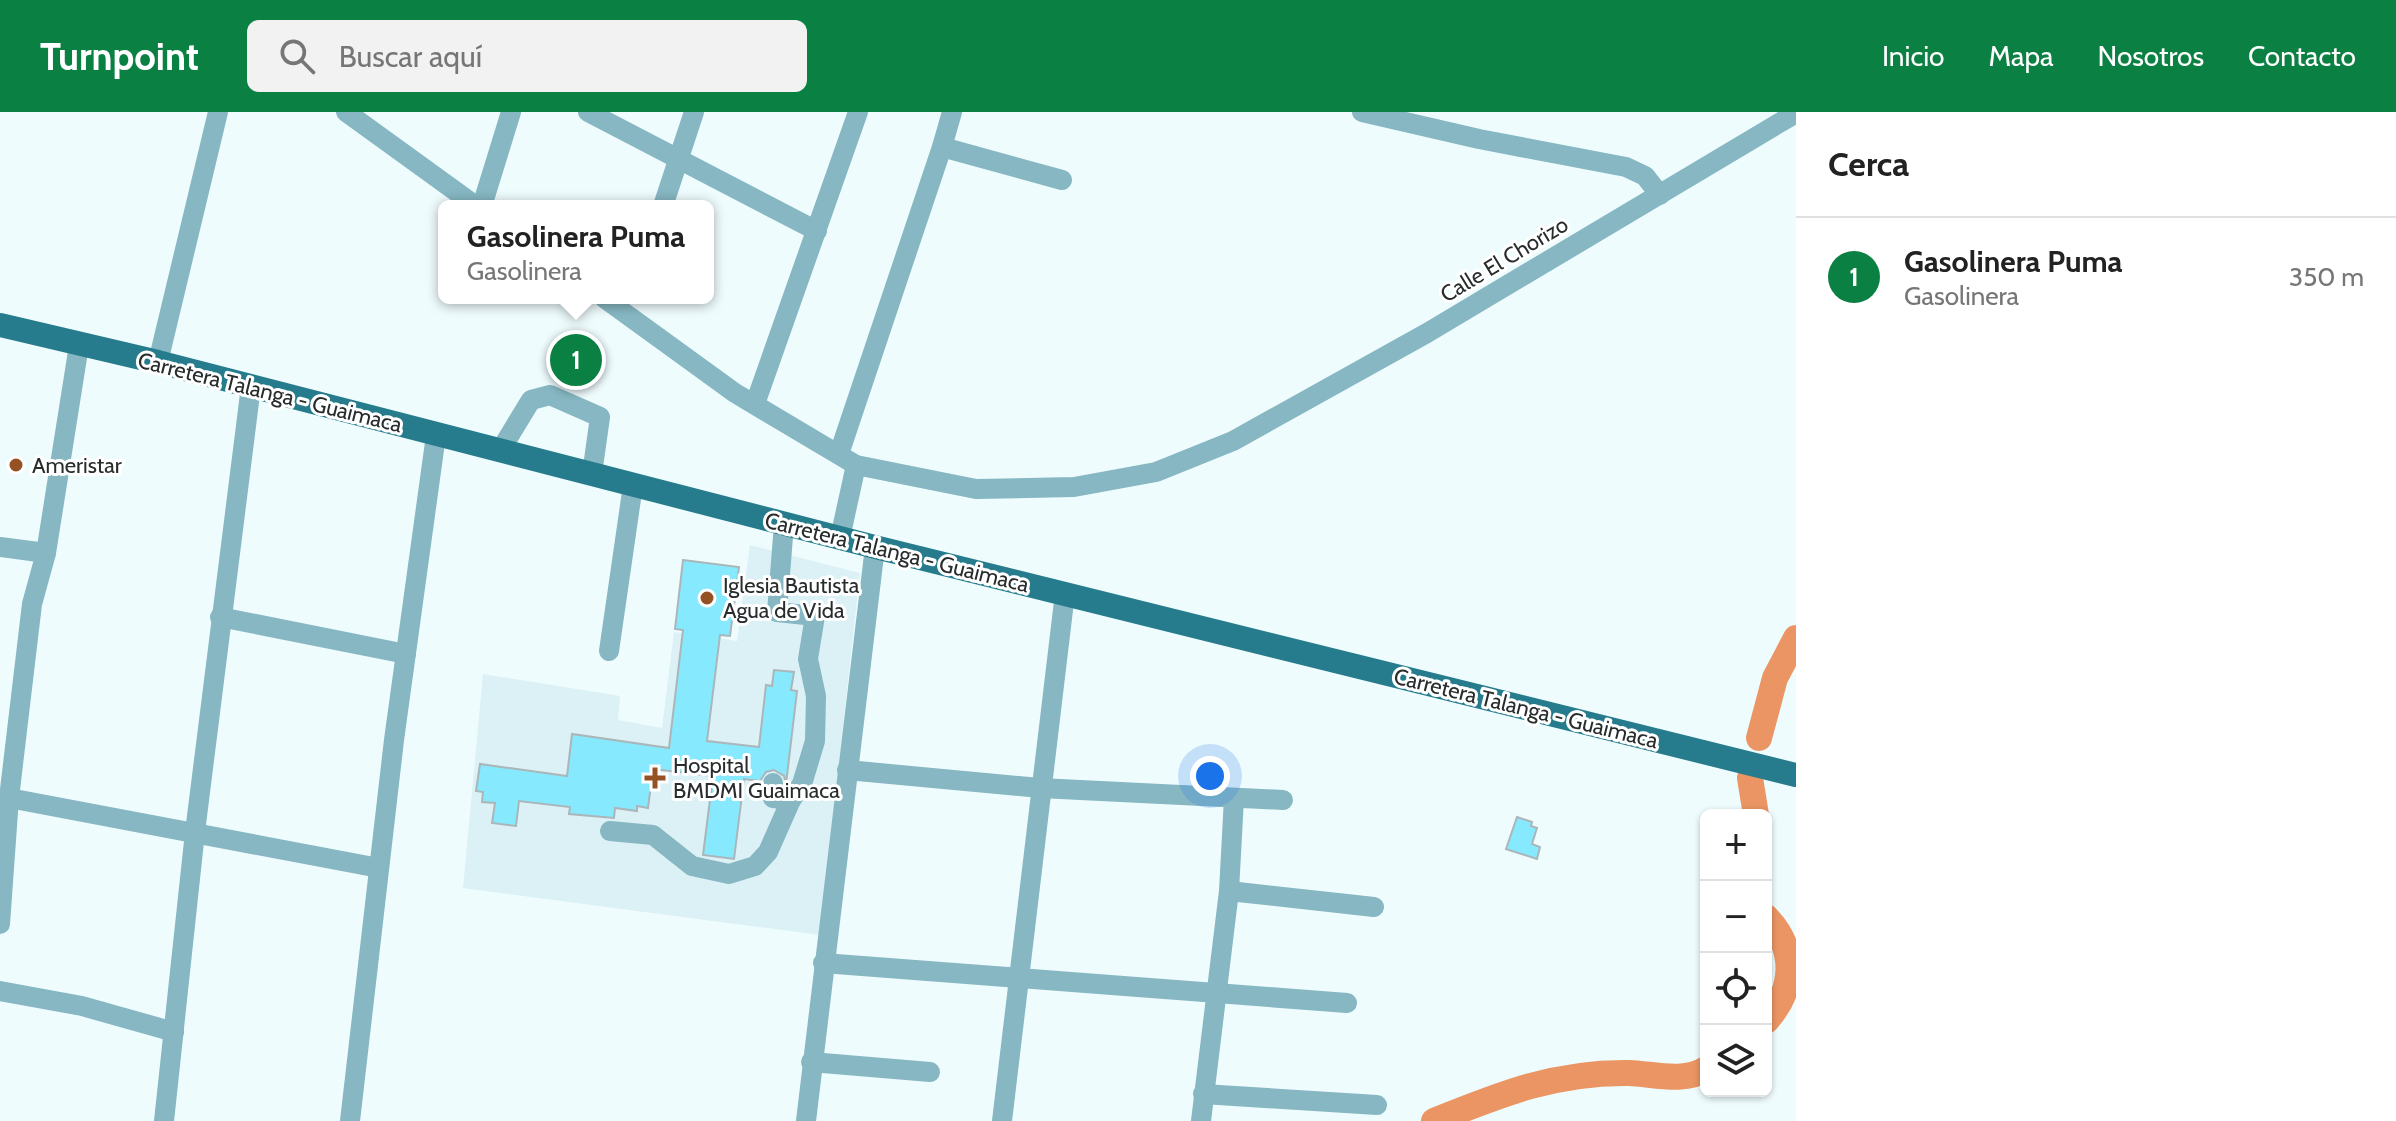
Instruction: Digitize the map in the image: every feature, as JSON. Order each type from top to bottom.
[{"type":"main road","name":"Carretera Talanga - Guaimaca","points":[[0,325],[158,362],[875,547],[1796,775]]},
{"type":"street","points":[[158,362],[218,112]]},
{"type":"street","points":[[346,112],[471,200]]},
{"type":"street","points":[[481,200],[511,112]]},
{"type":"street","points":[[588,112],[817,231]]},
{"type":"street","points":[[665,200],[694,112]]},
{"type":"street","points":[[755,404],[858,112]]},
{"type":"street","points":[[840,538],[847,460],[952,112]]},
{"type":"street","points":[[1362,112],[1507,145],[1626,167],[1645,176],[1660,195]]},
{"type":"street","name":"Calle El Chorizo","points":[[629,306],[755,404],[847,460],[976,489],[1074,487],[1156,472],[1233,441],[1427,333],[1660,195],[1774,119],[1796,113]]},
{"type":"street","points":[[942,147],[1062,180]]},
{"type":"street","points":[[0,924],[9,798],[9,737],[32,604],[46,553],[79,345]]},
{"type":"street","points":[[164,1121],[220,617],[251,386]]},
{"type":"street","points":[[500,451],[531,400],[550,395],[600,417],[592,474]]},
{"type":"street","points":[[350,1121],[379,868],[436,435]]},
{"type":"street","points":[[609,651],[633,485]]},
{"type":"street","points":[[610,831],[653,835],[692,866],[729,874],[755,866],[768,852],[791,800],[802,784],[815,741],[816,696],[808,659],[815,616],[777,612],[784,524]]},
{"type":"street","points":[[0,547],[46,553]]},
{"type":"street","points":[[806,1121],[875,547]]},
{"type":"street","points":[[1002,1121],[1065,593]]},
{"type":"street","points":[[220,617],[406,654]]},
{"type":"street","points":[[847,770],[1040,788],[1283,800]]},
{"type":"street","points":[[773,783],[773,798],[791,800]]},
{"type":"street","points":[[9,798],[379,868]]},
{"type":"street","points":[[1201,1121],[1229,891],[1234,798]]},
{"type":"street","points":[[1229,891],[1374,907]]},
{"type":"street","points":[[823,963],[1347,1003]]},
{"type":"street","points":[[0,991],[82,1006],[174,1032]]},
{"type":"street","points":[[811,1062],[930,1072]]},
{"type":"street","points":[[1203,1094],[1377,1105]]},
{"type":"shaded area","name":"Hospital BMDMI Guaimaca","points":[[750,545],[860,573],[820,935],[463,888],[483,674],[620,696],[618,720],[662,728],[674,632],[737,641]]},
{"type":"building","points":[[683,560],[739,567],[730,636],[720,635],[707,741],[759,747],[766,685],[772,686],[774,670],[794,672],[791,690],[797,691],[786,784],[784,776],[774,770],[766,772],[760,781],[744,779],[734,859],[703,855],[713,776],[653,769],[648,808],[637,806],[637,811],[615,808],[614,818],[569,814],[570,807],[519,801],[516,826],[492,823],[495,803],[482,802],[483,792],[476,791],[480,764],[567,776],[572,734],[669,748],[683,630],[675,629]]},
{"type":"building","points":[[1517,817],[1532,822],[1531,826],[1537,828],[1532,844],[1540,847],[1537,859],[1506,849]]},
{"type":"waterway","points":[[1759,738],[1775,678],[1796,638]]},
{"type":"waterway","points":[[1750,778],[1755,809]]},
{"type":"waterway","points":[[1772,924],[1783,942],[1788,968],[1783,995],[1772,1013]]},
{"type":"waterway","points":[[1434,1121],[1529,1086],[1577,1076],[1629,1073],[1679,1077],[1700,1072]]},
{"type":"place","name":"Gasolinera Puma","points":[[576,360]]},
{"type":"place","name":"Ameristar","points":[[16,465]]},
{"type":"place","name":"Iglesia Bautista Agua de Vida","points":[[707,598]]},
{"type":"place","name":"Hospital BMDMI Guaimaca","points":[[655,778]]}]
